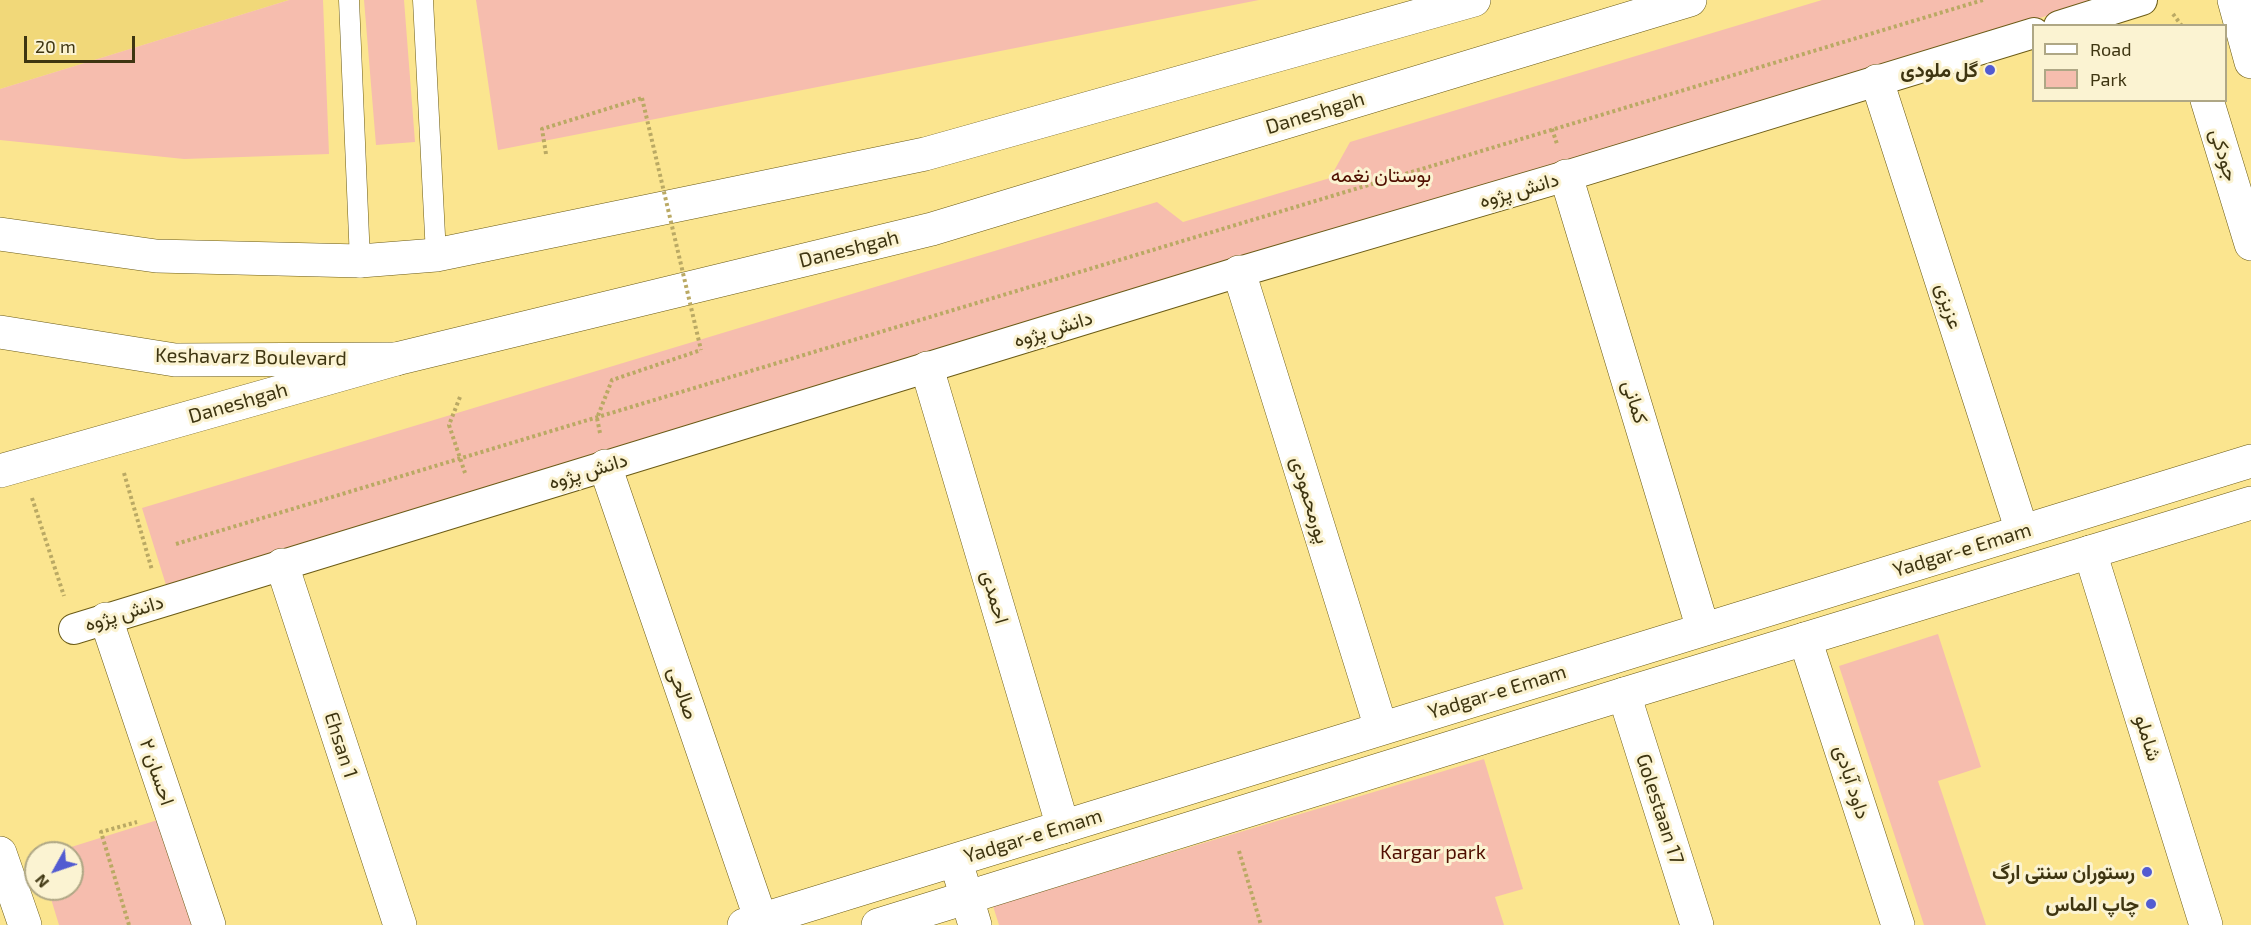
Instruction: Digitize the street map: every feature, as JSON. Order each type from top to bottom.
[{"type":"street","points":[[0,234],[156,256],[360,261],[436,255],[925,154],[1474,0]]},
{"type":"street","name":"Daneshgah","points":[[11,468],[396,359],[932,229],[1690,0]]},
{"type":"street","points":[[2065,24],[2142,0]]},
{"type":"street","points":[[2209,0],[2246,47]]},
{"type":"street","points":[[2234,0],[2246,47]]},
{"type":"street","name":"دانش پژوه","points":[[74,628],[1239,272],[1566,176],[2032,34]]},
{"type":"street","name":"عزیزی","points":[[1877,81],[2022,531]]},
{"type":"street","name":"جودکی","points":[[2208,102],[2251,244]]},
{"type":"street","name":"کمانی","points":[[1566,176],[1703,629]]},
{"type":"street","name":"پورمحمودی","points":[[1239,272],[1381,728]]},
{"type":"street","name":"Keshavarz Boulevard","points":[[0,332],[175,360],[396,359]]},
{"type":"street","name":"احمدی","points":[[927,368],[1063,827]]},
{"type":"street","name":"Yadgar-e Emam","points":[[753,922],[2251,461]]},
{"type":"street","name":"صالحی","points":[[605,466],[753,922]]},
{"type":"street","name":"Yadgar-e Emam","points":[[878,925],[971,911],[1228,816],[2251,503]]},
{"type":"street","name":"شاملو","points":[[2090,552],[2206,925]]},
{"type":"street","name":"Ehsan 1","points":[[282,565],[400,925]]},
{"type":"street","name":"احسان ۲","points":[[106,619],[209,925]]},
{"type":"street","name":"داود آبادی","points":[[1805,639],[1899,925]]},
{"type":"street","name":"Golestaan 17","points":[[1624,694],[1697,925]]},
{"type":"street","points":[[0,853],[25,925]]},
{"type":"street","points":[[955,860],[971,911]]},
{"type":"street","points":[[912,873],[926,918]]},
{"type":"lane","points":[[349,0],[360,261]]},
{"type":"lane","points":[[423,0],[436,255]]},
{"type":"path","points":[[176,544],[1983,0]]},
{"type":"path","points":[[546,154],[542,129],[642,98],[701,350],[612,380],[597,418]]},
{"type":"path","points":[[460,398],[449,425],[475,506]]},
{"type":"path","points":[[113,439],[162,602]]},
{"type":"path","points":[[11,468],[74,628]]},
{"type":"path","points":[[1228,816],[1261,925]]},
{"type":"path","points":[[129,925],[101,832],[141,821]]},
{"type":"shaded area","points":[[0,0],[289,0],[0,89]]},
{"type":"green space","points":[[289,0],[323,0],[329,154],[184,159],[0,140],[0,89]]},
{"type":"green space","points":[[364,0],[404,0],[415,142],[376,145]]},
{"type":"green space","points":[[476,0],[1259,0],[498,150]]},
{"type":"green space","name":"بوستان نغمه","points":[[1822,0],[2099,0],[166,585],[142,508],[1157,202],[1183,222],[1330,178],[1350,142]]},
{"type":"green space","points":[[1938,634],[1981,767],[1938,781],[1986,925],[1924,925],[1839,666]]},
{"type":"green space","name":"Kargar park","points":[[1484,759],[1523,889],[1495,897],[1504,925],[999,925],[993,906]]},
{"type":"green space","points":[[164,818],[197,925],[59,925],[52,901],[84,901],[84,843]]},
{"type":"place","name":"گل ملودی","points":[[1990,70]]},
{"type":"place","name":"رستوران سنتی ارگ","points":[[2147,872]]},
{"type":"place","name":"چاپ الماس","points":[[2151,904]]}]
